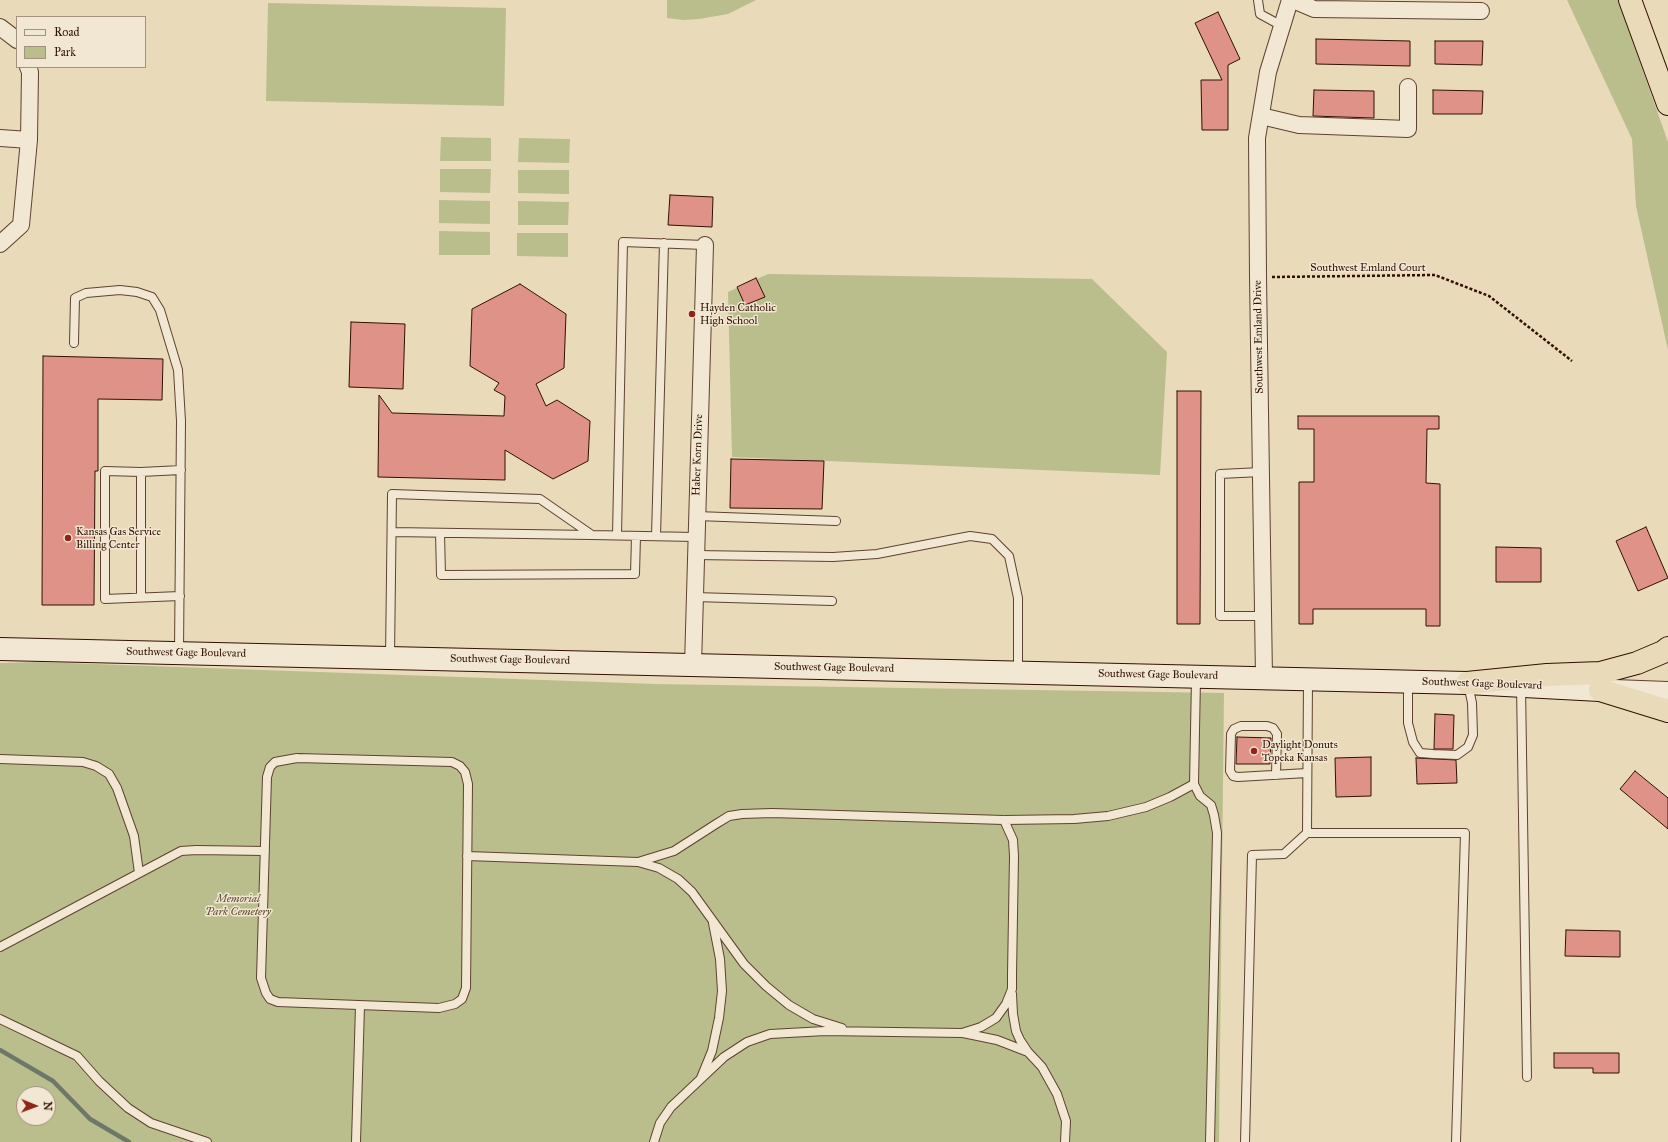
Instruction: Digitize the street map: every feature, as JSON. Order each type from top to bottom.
[{"type":"highway","points":[[1630,0],[1668,104]]},
{"type":"highway","points":[[1467,682],[1547,675],[1600,673],[1637,663],[1663,652],[1668,648]]},
{"type":"highway","points":[[1600,690],[1668,711]]},
{"type":"main road","name":"Southwest Gage Boulevard","points":[[0,649],[1467,682],[1600,690]]},
{"type":"street","name":"Southwest Emland Drive","points":[[1264,678],[1257,138],[1268,72],[1282,26],[1292,0]]},
{"type":"street","points":[[1292,0],[1314,9],[1481,11]]},
{"type":"street","points":[[0,27],[16,39]]},
{"type":"street","points":[[0,244],[21,225],[29,140],[30,72],[28,68]]},
{"type":"street","points":[[1261,116],[1299,125],[1408,129],[1408,87]]},
{"type":"street","points":[[0,138],[29,140]]},
{"type":"street","name":"Haber Korn Drive","points":[[693,665],[695,537],[705,245]]},
{"type":"street","name":"Southwest Gage Boulevard","points":[[1600,690],[1668,692]]},
{"type":"lane","points":[[1258,0],[1260,14],[1282,26]]},
{"type":"lane","points":[[617,535],[623,242],[705,245]]},
{"type":"lane","points":[[656,536],[664,243]]},
{"type":"lane","points":[[74,343],[75,298],[86,293],[120,290],[137,292],[152,298],[160,310],[178,370],[181,421],[179,653]]},
{"type":"lane","points":[[180,596],[105,599],[104,471],[141,472],[181,470]]},
{"type":"lane","points":[[141,472],[141,597]]},
{"type":"lane","points":[[1261,472],[1220,474],[1220,616],[1263,616]]},
{"type":"lane","points":[[390,658],[392,494],[540,498],[592,535]]},
{"type":"lane","points":[[696,516],[836,521]]},
{"type":"lane","points":[[392,532],[695,537]]},
{"type":"lane","points":[[440,533],[442,575],[635,574],[636,536]]},
{"type":"lane","points":[[695,555],[833,557],[877,554],[970,536],[992,539],[1009,556],[1018,598],[1018,672]]},
{"type":"lane","points":[[694,597],[832,601]]},
{"type":"lane","points":[[1196,676],[1194,784],[1200,796],[1211,805],[1217,833],[1210,1142]]},
{"type":"lane","points":[[1307,833],[1308,679]]},
{"type":"lane","points":[[1408,681],[1408,723],[1413,742],[1420,753],[1457,755],[1468,747],[1473,735],[1472,703],[1467,682]]},
{"type":"lane","points":[[1521,686],[1527,1077]]},
{"type":"lane","points":[[1276,775],[1277,734],[1273,728],[1268,726],[1241,726],[1234,729],[1231,734],[1230,771],[1233,776],[1276,775],[1307,773]]},
{"type":"lane","points":[[297,758],[452,762],[460,766],[465,772],[468,784],[466,988],[462,999],[455,1004],[439,1008],[278,1002],[270,999],[266,993],[261,978],[265,851],[267,777],[270,767],[275,762],[283,759],[297,758]]},
{"type":"lane","points":[[0,759],[83,762],[96,766],[109,774],[116,788],[134,836],[139,873]]},
{"type":"lane","points":[[638,862],[674,851],[729,816],[742,814],[772,813],[1004,820],[1074,820],[1108,816],[1146,807],[1170,797],[1194,784]]},
{"type":"lane","points":[[1004,820],[1013,840],[1014,856],[1012,1014],[1020,1040],[1028,1052],[1042,1067],[1057,1094],[1066,1121],[1065,1142]]},
{"type":"lane","points":[[1245,1142],[1252,855],[1284,854],[1307,833],[1465,833],[1456,1142]]},
{"type":"lane","points":[[0,947],[181,851],[265,851]]},
{"type":"lane","points":[[467,856],[638,862],[659,868],[678,878],[692,892],[744,964],[789,1005],[813,1019],[850,1031]]},
{"type":"lane","points":[[700,1080],[712,1051],[719,1018],[722,991],[720,960],[713,920]]},
{"type":"lane","points":[[962,1033],[981,1027],[996,1018],[1006,1004],[1012,989]]},
{"type":"lane","points":[[356,1142],[360,1006]]},
{"type":"lane","points":[[0,1018],[77,1056],[99,1081],[128,1108],[151,1123],[207,1142]]},
{"type":"lane","points":[[654,1142],[660,1123],[671,1107],[724,1057],[741,1046],[770,1034],[850,1031],[962,1033],[997,1040],[1028,1052]]},
{"type":"path","name":"Southwest Emland Court","points":[[1258,277],[1435,275],[1489,296],[1572,361]]},
{"type":"green space","points":[[667,0],[756,0],[728,14],[683,20],[667,18]]},
{"type":"green space","points":[[1567,0],[1618,0],[1668,142],[1668,350],[1636,206],[1632,139]]},
{"type":"green space","points":[[268,3],[506,8],[504,106],[266,101]]},
{"type":"green space","points":[[441,137],[491,138],[491,161],[440,161]]},
{"type":"green space","points":[[519,138],[570,139],[569,163],[518,162]]},
{"type":"green space","points":[[440,169],[491,169],[490,193],[440,192]]},
{"type":"green space","points":[[518,170],[569,170],[569,194],[518,193]]},
{"type":"green space","points":[[439,200],[490,201],[490,224],[439,223]]},
{"type":"green space","points":[[518,201],[569,202],[568,225],[518,225]]},
{"type":"green space","points":[[439,231],[490,232],[490,255],[439,255]]},
{"type":"green space","points":[[517,233],[568,233],[568,257],[517,256]]},
{"type":"green space","points":[[768,274],[1092,279],[1167,352],[1160,475],[732,457],[728,292]]},
{"type":"green space","name":"Memorial Park Cemetery","points":[[39,662],[655,684],[1224,693],[1219,1142],[0,1142],[0,663]]},
{"type":"building","points":[[1218,12],[1240,59],[1228,65],[1228,130],[1202,130],[1201,80],[1222,80],[1195,23]]},
{"type":"building","points":[[1316,39],[1410,41],[1410,66],[1316,64]]},
{"type":"building","points":[[1435,41],[1483,41],[1482,65],[1435,64]]},
{"type":"building","points":[[1314,90],[1374,91],[1374,118],[1313,116]]},
{"type":"building","points":[[1433,90],[1483,91],[1482,114],[1433,114]]},
{"type":"building","points":[[670,195],[713,197],[712,227],[668,225]]},
{"type":"building","points":[[756,278],[765,297],[745,305],[737,287]]},
{"type":"building","points":[[520,284],[566,314],[564,368],[536,384],[546,406],[557,400],[590,421],[588,461],[553,479],[505,450],[505,480],[378,477],[379,395],[392,413],[504,416],[505,396],[494,390],[499,383],[470,366],[472,309]]},
{"type":"building","points":[[351,322],[405,324],[403,389],[349,387]]},
{"type":"building","name":"Kansas Gas Service Billing Center","points":[[43,356],[163,359],[162,400],[98,399],[98,471],[95,471],[94,605],[42,605]]},
{"type":"building","points":[[1177,391],[1201,391],[1200,624],[1177,624]]},
{"type":"building","points":[[1298,416],[1439,416],[1439,429],[1427,429],[1426,483],[1440,484],[1440,626],[1426,626],[1426,609],[1313,609],[1313,624],[1299,624],[1299,482],[1314,482],[1314,429],[1298,429]]},
{"type":"building","points":[[731,459],[824,461],[822,509],[730,508]]},
{"type":"building","points":[[1646,527],[1668,578],[1638,591],[1616,541]]},
{"type":"building","points":[[1496,547],[1541,548],[1541,582],[1496,582]]},
{"type":"building","points":[[1435,714],[1454,715],[1453,749],[1434,749]]},
{"type":"building","name":"Daylight Donuts Topeka Kansas","points":[[1237,737],[1271,738],[1270,764],[1236,764]]},
{"type":"building","points":[[1371,757],[1371,796],[1336,797],[1335,758]]},
{"type":"building","points":[[1416,758],[1456,760],[1457,783],[1417,784]]},
{"type":"building","points":[[1635,771],[1668,798],[1668,829],[1620,789]]},
{"type":"building","points":[[1566,930],[1620,931],[1620,957],[1565,956]]},
{"type":"building","points":[[1554,1053],[1619,1053],[1619,1073],[1593,1073],[1593,1068],[1554,1068]]},
{"type":"waterway","points":[[0,1050],[53,1081],[90,1119],[129,1142]]},
{"type":"place","name":"Hayden Catholic High School","points":[[692,314]]},
{"type":"place","name":"Kansas Gas Service Billing Center","points":[[68,538]]},
{"type":"place","name":"Daylight Donuts Topeka Kansas","points":[[1254,751]]}]
